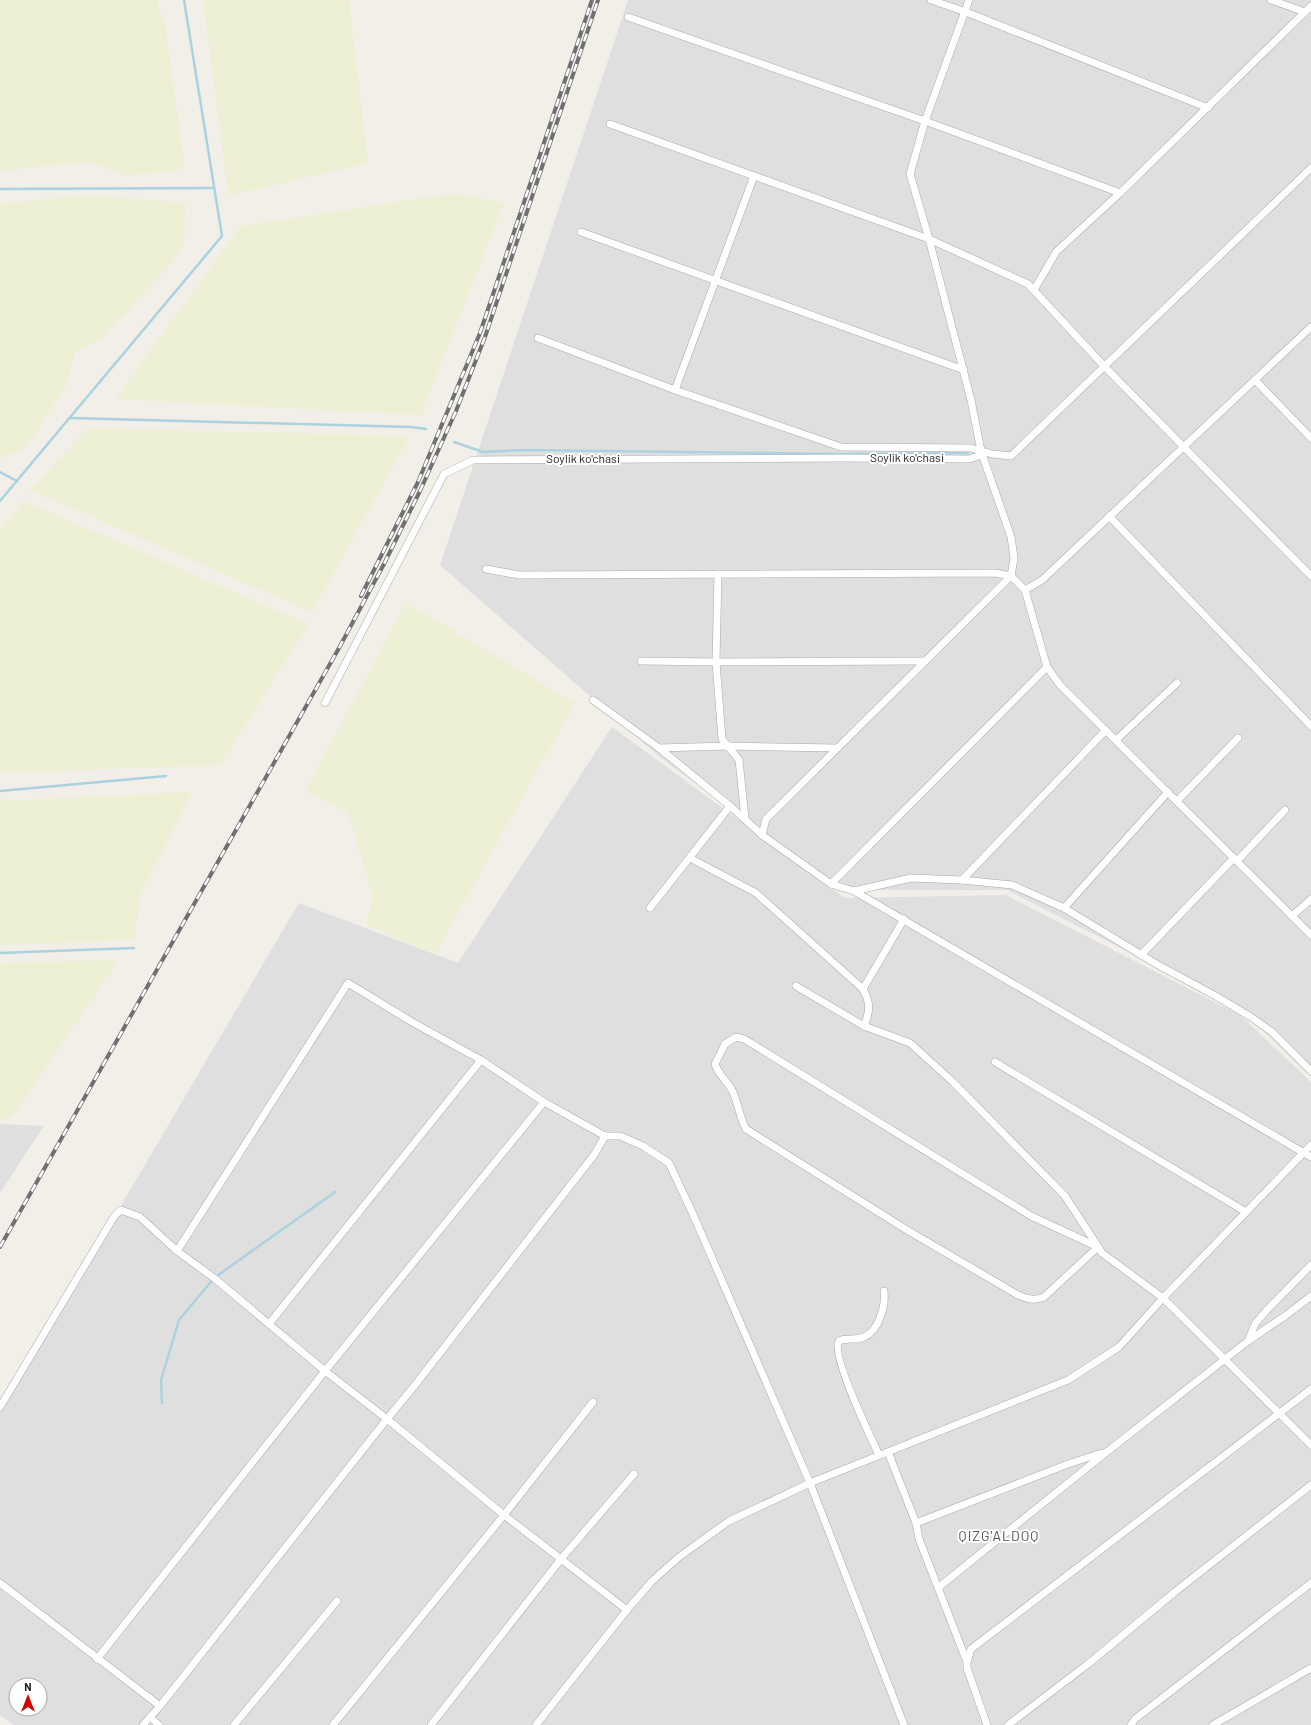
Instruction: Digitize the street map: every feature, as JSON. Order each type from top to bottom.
[{"type":"street","points":[[931,0],[966,12],[1208,108]]},
{"type":"street","points":[[762,835],[766,819],[1011,576],[1014,558],[1011,538],[981,453],[972,400],[910,174],[925,121],[970,0]]},
{"type":"street","points":[[1271,0],[1305,12]]},
{"type":"street","points":[[1034,290],[1056,252],[1120,193],[1311,6]]},
{"type":"street","points":[[628,18],[925,121],[1120,193]]},
{"type":"street","points":[[610,124],[929,239],[1028,284],[1104,366],[1311,576]]},
{"type":"street","points":[[538,338],[675,390],[841,447],[971,448],[981,453],[1011,456],[1311,168]]},
{"type":"street","points":[[675,390],[754,176]]},
{"type":"street","points":[[581,232],[964,370]]},
{"type":"street","points":[[1025,590],[1042,580],[1311,327]]},
{"type":"street","points":[[1255,380],[1311,438]]},
{"type":"street","points":[[841,447],[841,458]]},
{"type":"street","name":"Soylik ko'chasi","points":[[325,703],[444,474],[473,460],[841,458],[969,459],[981,453]]},
{"type":"street","points":[[1109,516],[1311,726]]},
{"type":"street","points":[[486,569],[519,574],[995,573],[1011,576],[1025,590],[1047,667],[1060,685],[1311,935]]},
{"type":"street","points":[[718,574],[716,662],[722,739],[739,760],[745,818]]},
{"type":"street","points":[[641,661],[925,661]]},
{"type":"street","points":[[831,884],[1047,667]]},
{"type":"street","points":[[1116,740],[1177,682]]},
{"type":"street","points":[[593,700],[659,748],[745,818],[762,835],[831,884],[854,891],[904,919],[1311,1157]]},
{"type":"street","points":[[962,880],[1106,730]]},
{"type":"street","points":[[1177,801],[1238,738]]},
{"type":"street","points":[[659,748],[727,746],[837,748]]},
{"type":"street","points":[[1064,908],[1168,792]]},
{"type":"street","points":[[650,908],[730,806]]},
{"type":"street","points":[[1141,955],[1285,810]]},
{"type":"street","points":[[690,858],[756,893],[863,989],[869,1001],[868,1015],[864,1026]]},
{"type":"street","points":[[854,891],[910,878],[962,880],[1012,885],[1064,908],[1141,955],[1214,995],[1272,1032],[1311,1071]]},
{"type":"street","points":[[1292,916],[1311,898]]},
{"type":"street","points":[[863,989],[904,919]]},
{"type":"street","points":[[178,1251],[348,983],[412,1022],[481,1060],[544,1102],[605,1136],[620,1136],[643,1146],[669,1163],[692,1212],[810,1483],[904,1725]]},
{"type":"street","points":[[796,986],[864,1026],[910,1042],[953,1082],[1065,1196],[1102,1253],[1163,1298],[1311,1445]]},
{"type":"street","points":[[736,1036],[744,1039],[1031,1216],[1098,1247],[1044,1297],[1036,1300],[1018,1295],[906,1230],[746,1129],[741,1120],[732,1090],[717,1071],[715,1064],[719,1054],[726,1044],[736,1036]]},
{"type":"street","points":[[269,1324],[481,1060]]},
{"type":"street","points":[[995,1062],[1246,1212]]},
{"type":"street","points":[[97,1659],[325,1371],[544,1102]]},
{"type":"street","points":[[143,1725],[160,1706],[387,1418],[416,1385],[594,1155],[605,1136]]},
{"type":"street","points":[[536,1725],[627,1610],[652,1581],[679,1557],[729,1521],[810,1483],[1068,1380],[1119,1346],[1163,1298],[1311,1145]]},
{"type":"street","points":[[0,1407],[115,1215],[121,1210],[140,1217],[178,1251],[325,1371],[387,1418],[504,1515],[627,1610]]},
{"type":"street","points":[[1248,1341],[1255,1324],[1311,1265]]},
{"type":"street","points":[[879,1455],[847,1382],[836,1348],[839,1341],[843,1339],[862,1338],[869,1333],[882,1314],[885,1302],[884,1291]]},
{"type":"street","points":[[939,1587],[1248,1341],[1286,1316],[1311,1296]]},
{"type":"street","points":[[967,1662],[971,1649],[1311,1389]]},
{"type":"street","points":[[333,1725],[504,1515],[593,1402]]},
{"type":"street","points":[[916,1523],[1068,1464],[1108,1451]]},
{"type":"street","points":[[888,1452],[916,1523],[919,1539],[967,1662],[969,1677],[987,1725]]},
{"type":"street","points":[[431,1725],[561,1559],[634,1474]]},
{"type":"street","points":[[1008,1725],[1088,1664],[1176,1591],[1311,1485]]},
{"type":"street","points":[[0,1583],[160,1706]]},
{"type":"street","points":[[1131,1725],[1135,1719],[1311,1583]]},
{"type":"street","points":[[234,1725],[337,1601]]},
{"type":"street","points":[[1213,1725],[1311,1668]]},
{"type":"street","points":[[150,1717],[159,1725]]},
{"type":"shaded area","points":[[628,0],[1311,0],[1311,1077],[1242,1010],[1007,890],[843,890],[661,758],[440,565]]},
{"type":"shaded area","name":"QIZG'ALDOQ","points":[[612,727],[845,898],[1006,895],[1240,1015],[1311,1082],[1311,1725],[14,1725],[0,1715],[0,1411],[299,903],[458,963]]},
{"type":"shaded area","points":[[0,1124],[44,1126],[0,1193]]},
{"type":"green space","points":[[0,0],[157,0],[165,24],[185,169],[127,176],[89,162],[0,171]]},
{"type":"green space","points":[[203,0],[349,0],[368,163],[228,196]]},
{"type":"green space","points":[[455,193],[504,203],[421,415],[115,399],[241,226]]},
{"type":"green space","points":[[85,195],[186,203],[184,248],[102,340],[76,350],[66,385],[27,447],[2,458],[0,457],[0,204]]},
{"type":"green space","points":[[89,428],[410,436],[312,612],[29,490]]},
{"type":"green space","points":[[24,501],[309,624],[220,765],[0,773],[0,529]]},
{"type":"green space","points":[[406,603],[575,703],[435,954],[366,924],[373,898],[348,812],[305,791]]},
{"type":"green space","points":[[192,792],[141,893],[134,940],[0,945],[0,801]]},
{"type":"green space","points":[[119,960],[11,1119],[0,1119],[0,963]]},
{"type":"waterway","points":[[0,501],[222,236],[184,0]]},
{"type":"waterway","points":[[0,189],[213,188]]},
{"type":"waterway","points":[[71,418],[411,427],[426,429]]},
{"type":"waterway","points":[[454,442],[483,452],[526,450],[837,454],[968,453]]},
{"type":"waterway","points":[[0,472],[17,481]]},
{"type":"waterway","points":[[0,791],[166,776]]},
{"type":"waterway","points":[[0,953],[134,948]]},
{"type":"waterway","points":[[162,1403],[161,1380],[179,1320],[214,1278],[335,1192]]},
{"type":"railway","points":[[361,596],[418,482],[480,333],[592,0]]},
{"type":"railway","points":[[0,1247],[339,648],[384,564],[420,491],[456,411],[485,337],[598,0]]},
{"type":"district","name":"QIZG'ALDOQ","points":[[999,1536]]}]
